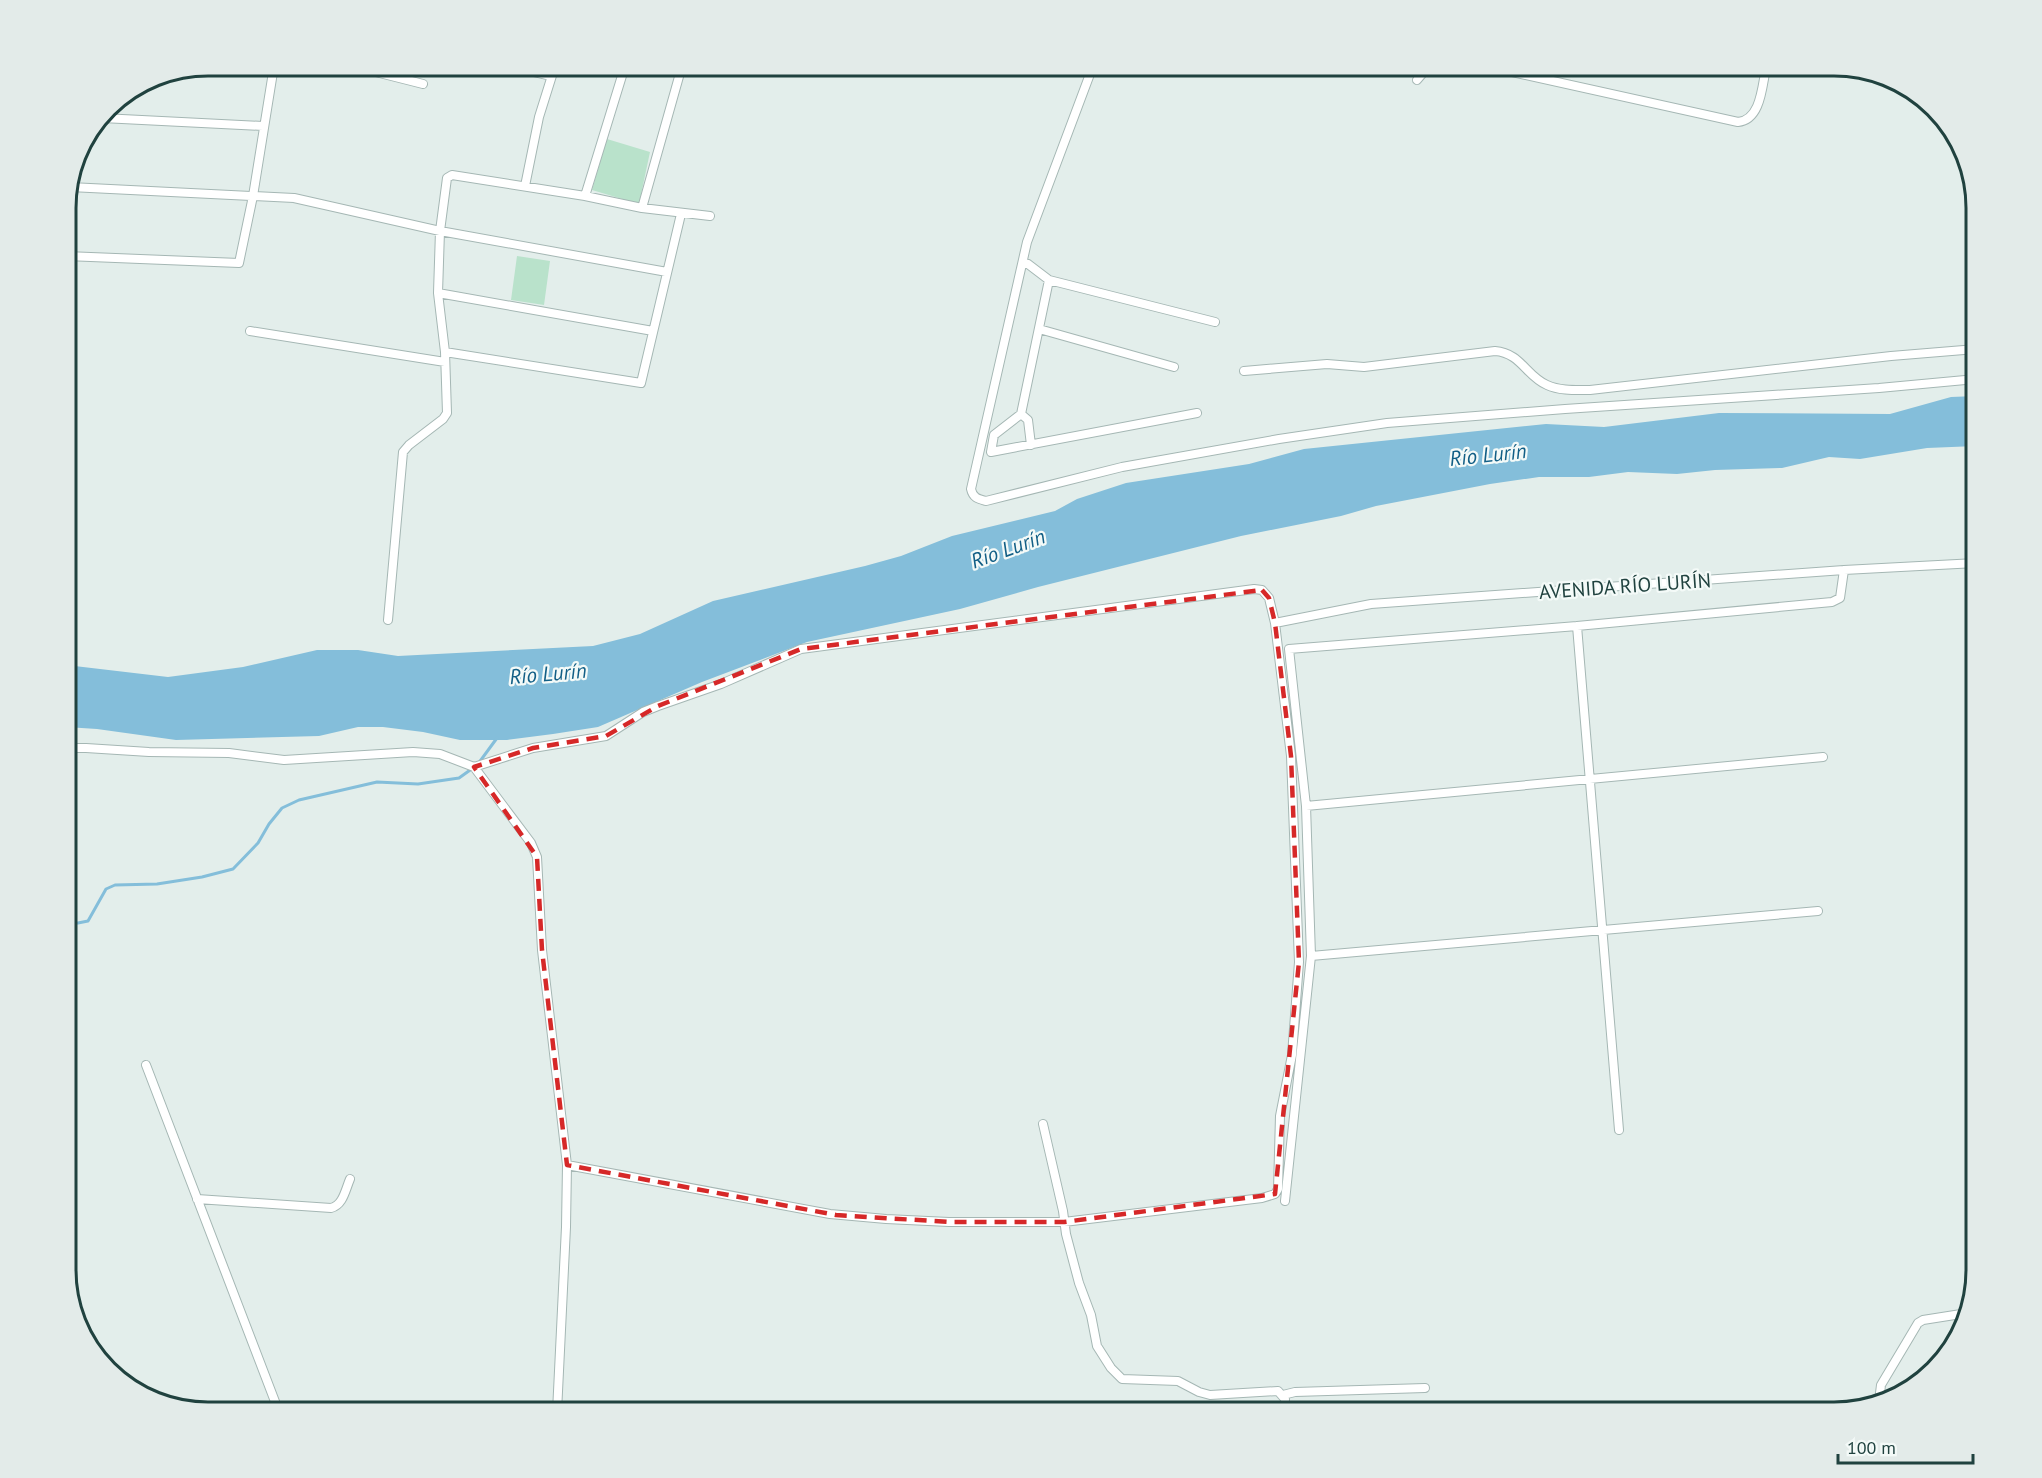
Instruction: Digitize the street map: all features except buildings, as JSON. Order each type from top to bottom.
[{"type":"street","points":[[77,256],[237,263],[240,261],[272,76]]},
{"type":"street","points":[[390,76],[423,84]]},
{"type":"street","points":[[525,186],[539,117],[551,76]]},
{"type":"street","points":[[585,196],[622,76]]},
{"type":"street","points":[[642,208],[679,76]]},
{"type":"street","points":[[1089,76],[1027,242],[971,489],[975,498],[986,501],[1122,467],[1279,439],[1387,423],[1966,380]]},
{"type":"street","points":[[1417,80],[1420,76]]},
{"type":"street","points":[[1530,76],[1738,122],[1754,114],[1764,76]]},
{"type":"street","points":[[112,118],[263,126]]},
{"type":"street","points":[[388,620],[401,459],[405,449],[446,416],[445,352],[438,293],[440,231],[446,179],[450,175],[585,196],[642,208],[710,216]]},
{"type":"street","points":[[78,187],[302,199],[440,231],[667,272]]},
{"type":"street","points":[[445,352],[642,382],[681,214]]},
{"type":"street","points":[[1023,263],[1028,264],[1049,280],[1215,322]]},
{"type":"street","points":[[1049,280],[1021,414],[994,435],[991,452],[1197,413]]},
{"type":"street","points":[[438,293],[653,331]]},
{"type":"street","points":[[1039,329],[1174,367]]},
{"type":"street","points":[[250,331],[445,362]]},
{"type":"street","points":[[1244,371],[1327,364],[1364,367],[1495,351],[1513,356],[1546,385],[1561,389],[1590,390],[1891,356],[1966,350]]},
{"type":"street","points":[[1021,414],[1028,420],[1031,444]]},
{"type":"street","name":"AVENIDA RÍO LURÍN","points":[[1275,623],[1371,604],[1844,570],[1966,564]]},
{"type":"street","points":[[1285,1201],[1311,956],[1306,806],[1289,649],[1577,626],[1832,602],[1840,598],[1844,570]]},
{"type":"street","points":[[474,767],[533,748],[606,736],[643,712],[721,684],[809,648],[1254,589],[1262,591],[1269,598],[1275,623],[1291,756],[1299,962],[1292,1056],[1280,1116],[1278,1189],[1274,1195],[1064,1222],[949,1222],[836,1215],[567,1165]]},
{"type":"street","points":[[1577,626],[1619,1130]]},
{"type":"street","points":[[77,749],[229,753],[284,760],[413,752],[440,754],[474,767],[531,843],[537,857],[542,950],[567,1165],[566,1237],[557,1402]]},
{"type":"street","points":[[1306,806],[1823,757]]},
{"type":"street","points":[[1311,956],[1818,911]]},
{"type":"street","points":[[146,1065],[275,1402]]},
{"type":"street","points":[[1042,1124],[1079,1283],[1091,1315],[1097,1346],[1111,1368],[1119,1377],[1178,1381],[1210,1395],[1278,1391],[1283,1395],[1285,1402]]},
{"type":"street","points":[[197,1199],[331,1208],[337,1206],[341,1201],[350,1179]]},
{"type":"street","points":[[1880,1392],[1881,1385],[1918,1323],[1923,1320],[1957,1315]]},
{"type":"street","points":[[1283,1395],[1295,1392],[1425,1388]]},
{"type":"highlighted area","points":[[1262,590],[1269,598],[1275,623],[1291,756],[1299,962],[1275,1194],[1064,1222],[949,1222],[836,1215],[567,1165],[542,950],[537,857],[474,767],[533,748],[606,736],[658,706],[801,649]]},
{"type":"green space","points":[[607,139],[650,152],[639,204],[592,190]]},
{"type":"green space","points":[[517,256],[550,261],[544,305],[511,300]]},
{"type":"water","name":"Río Lurín","points":[[1966,396],[1966,446],[1927,448],[1860,459],[1829,457],[1782,468],[1715,470],[1677,474],[1628,472],[1589,477],[1539,477],[1376,506],[1341,516],[1241,536],[960,609],[807,642],[702,682],[598,727],[507,740],[460,740],[423,732],[383,727],[358,727],[319,736],[176,740],[77,728],[77,666],[168,677],[243,667],[317,650],[358,650],[398,656],[593,646],[640,634],[713,601],[901,556],[952,536],[1055,511],[1077,499],[1126,483],[1249,464],[1304,449],[1546,424],[1604,427],[1719,413],[1890,414],[1951,397]]},
{"type":"waterway","points":[[478,764],[497,738]]},
{"type":"waterway","points":[[77,923],[88,921],[106,889],[115,885],[157,884],[202,877],[233,869],[258,843],[282,808],[299,800],[377,782],[418,784],[459,778],[473,768]]}]
